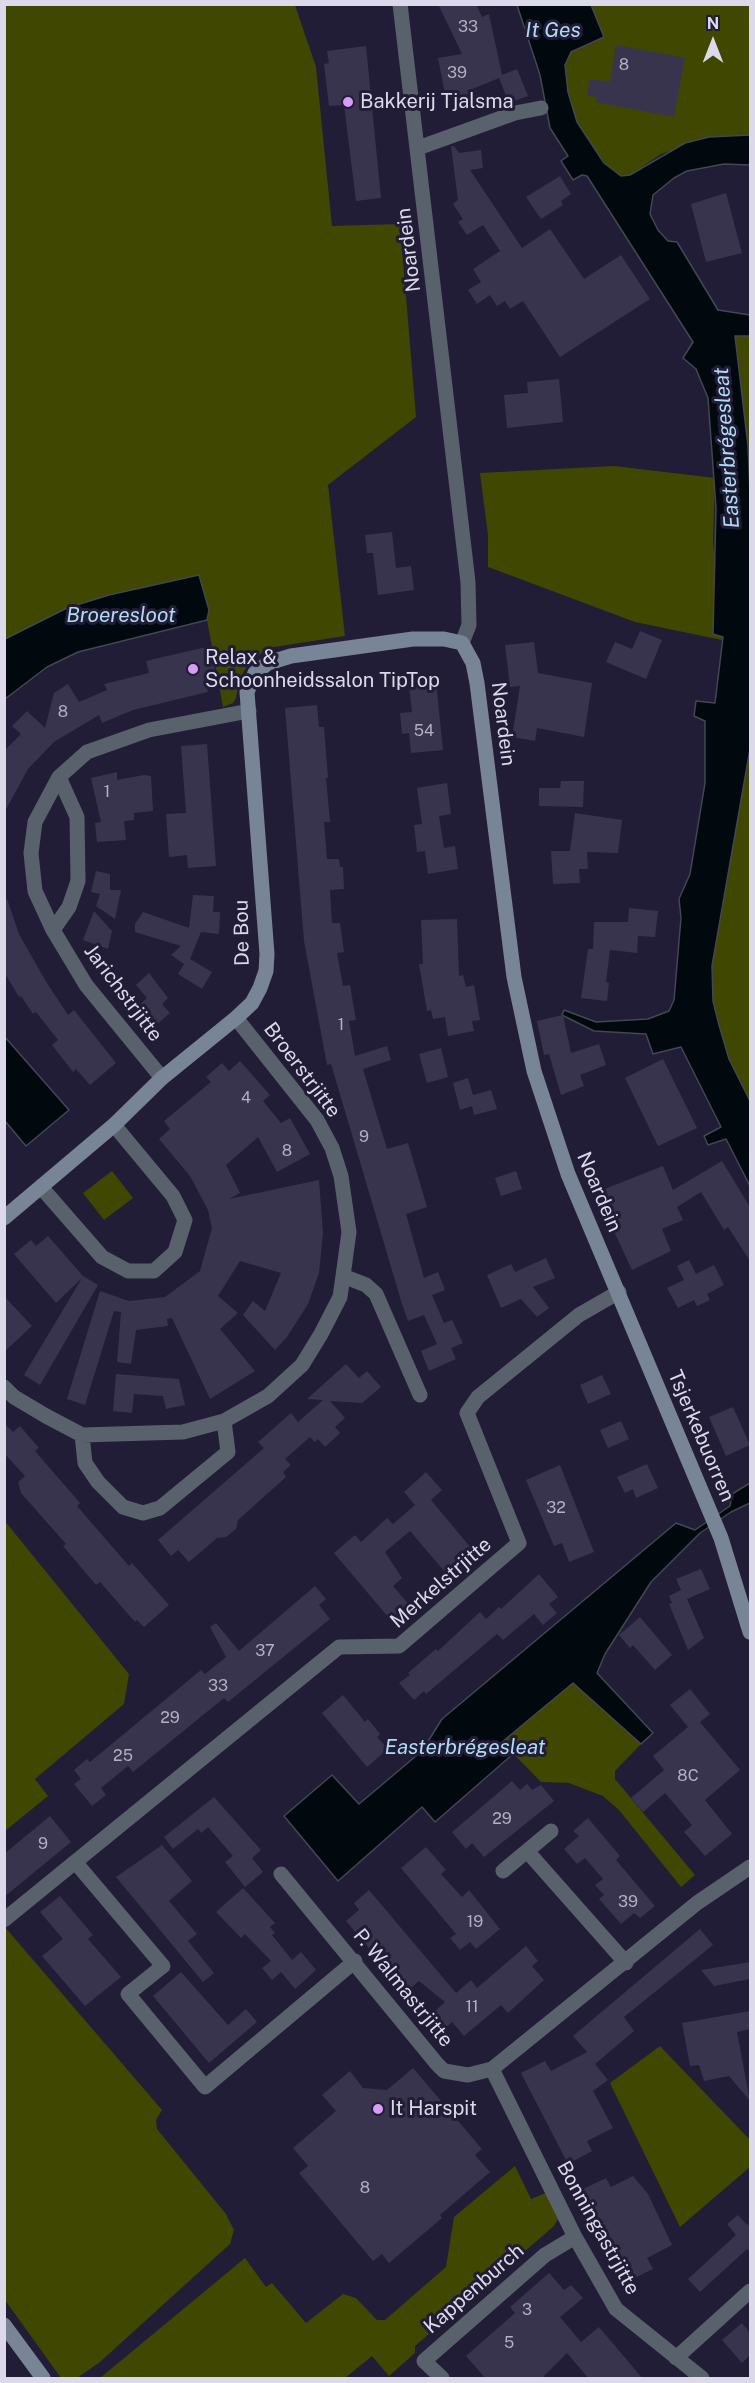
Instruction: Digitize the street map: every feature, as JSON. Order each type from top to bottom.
[{"type":"street","name":"Noardein","points":[[400,4],[468,582],[469,625],[462,643],[474,663],[514,977],[524,1028],[554,1135],[619,1292]]},
{"type":"street","points":[[418,148],[514,113],[541,108]]},
{"type":"street","points":[[249,711],[247,692],[255,673],[268,663],[291,656],[413,639],[444,639],[462,643]]},
{"type":"street","name":"Jarichstrjitte","points":[[162,1078],[86,985],[53,930],[35,891],[31,853],[35,822],[59,777],[87,752],[149,730],[249,711]]},
{"type":"street","name":"De Bou","points":[[4,1218],[114,1125],[162,1078],[236,1018],[252,1003],[260,988],[266,970],[267,954],[249,711]]},
{"type":"street","points":[[53,930],[69,907],[78,881],[77,817],[59,777]]},
{"type":"street","name":"Broerstrjitte","points":[[4,1387],[14,1397],[38,1412],[82,1435],[183,1432],[224,1421],[268,1396],[302,1365],[340,1297],[348,1223],[342,1176],[332,1148],[317,1120],[236,1018]]},
{"type":"street","points":[[41,1187],[102,1257],[128,1272],[154,1270],[175,1252],[185,1220],[173,1196],[114,1125]]},
{"type":"street","points":[[344,1276],[366,1285],[376,1294],[420,1395]]},
{"type":"street","name":"Tsjerkebuorren","points":[[619,1292],[721,1538],[750,1632]]},
{"type":"street","name":"Merkelstrjitte","points":[[4,1920],[339,1647],[399,1646],[519,1543],[467,1413],[478,1397],[579,1315],[619,1292]]},
{"type":"street","points":[[82,1435],[85,1463],[98,1482],[123,1507],[143,1513],[160,1508],[228,1452],[224,1421]]},
{"type":"street","points":[[503,1871],[551,1831]]},
{"type":"street","points":[[526,1851],[626,1963]]},
{"type":"street","points":[[76,1863],[163,1966],[128,1994],[205,2087],[355,1961]]},
{"type":"street","name":"P. Walmastrjitte","points":[[281,1874],[444,2071],[468,2075],[492,2069],[626,1963],[697,1903],[750,1868]]},
{"type":"street","name":"Bonningastrjitte","points":[[492,2069],[575,2237],[616,2309],[702,2379]]},
{"type":"street","name":"Kappenburch","points":[[442,2379],[424,2361],[546,2255],[575,2237]]},
{"type":"street","points":[[676,2358],[750,2291]]},
{"type":"street","points":[[4,2325],[43,2379]]},
{"type":"green space","points":[[4,5],[295,5],[316,67],[332,226],[400,224],[416,417],[328,485],[345,636],[268,648],[249,663],[240,678],[236,698],[233,703],[223,707],[207,620],[209,610],[199,575],[109,595],[67,608],[5,639]]},
{"type":"green space","points":[[591,5],[750,5],[750,135],[709,137],[661,154],[630,175],[621,176],[610,170],[576,122],[568,92],[565,65],[571,52],[604,37]]},
{"type":"green space","points":[[735,336],[750,336],[750,461],[749,461]]},
{"type":"green space","points":[[614,466],[715,478],[713,541],[722,640],[635,622],[488,567],[488,535],[480,473]]},
{"type":"green space","points":[[750,749],[750,1101],[729,1059],[719,1025],[713,1001],[712,966]]},
{"type":"green space","points":[[112,1171],[133,1198],[104,1220],[83,1193]]},
{"type":"green space","points":[[4,1520],[129,1674],[124,1704],[35,1779],[48,1796],[5,1831]]},
{"type":"green space","points":[[573,1682],[641,1744],[615,1771],[615,1779],[695,1875],[681,1887],[619,1810],[603,1796],[569,1783],[541,1782],[502,1742]]},
{"type":"green space","points":[[4,1926],[162,2110],[156,2120],[157,2129],[226,2214],[234,2230],[230,2244],[100,2362],[77,2378],[61,2378],[5,2300]]},
{"type":"green space","points":[[660,2046],[750,2140],[750,2167],[680,2227],[610,2083]]},
{"type":"green space","points":[[515,2166],[531,2199],[546,2193],[558,2219],[554,2226],[415,2346],[415,2353],[389,2376],[372,2356],[345,2378],[100,2378],[245,2258],[266,2287],[272,2283],[306,2323],[343,2294],[356,2298],[377,2320],[385,2320],[446,2267],[454,2217]]},
{"type":"water","name":"It Ges","points":[[517,5],[591,5],[604,37],[571,52],[565,65],[568,92],[577,122],[604,163],[621,176],[630,175],[685,143],[709,137],[750,135],[750,165],[724,164],[687,171],[653,195],[650,214],[658,230],[668,241],[677,242],[718,310],[750,315],[750,336],[735,336],[748,446],[750,491],[750,749],[712,966],[713,1001],[719,1025],[729,1059],[750,1101],[750,1186],[726,1139],[708,1145],[704,1136],[721,1127],[681,1047],[653,1054],[646,1034],[594,1031],[562,1015],[564,1010],[596,1022],[648,1019],[669,1011],[674,1000],[681,918],[679,899],[690,874],[705,783],[705,721],[694,716],[696,701],[715,703],[723,637],[713,634],[716,508],[708,398],[696,369],[683,358],[693,342],[587,176],[582,175],[573,180],[561,161],[568,156],[550,128],[540,75]]},
{"type":"water","name":"Broeresloot","points":[[199,575],[209,610],[207,620],[78,652],[47,667],[5,699],[5,639],[67,608],[109,595]]},
{"type":"water","points":[[4,1036],[69,1110],[26,1146],[5,1121]]},
{"type":"water","name":"Easterbrégesleat","points":[[750,1483],[750,1503],[731,1512],[700,1533],[651,1582],[605,1654],[597,1673],[653,1733],[641,1744],[573,1683],[502,1742],[513,1754],[435,1822],[422,1807],[338,1881],[284,1816],[332,1775],[359,1804],[422,1751],[442,1719],[676,1523],[695,1530],[730,1506],[732,1494]]},
{"type":"building","points":[[438,4],[476,4],[482,17],[489,14],[502,75],[517,69],[528,96],[509,103],[499,78],[470,90],[471,94],[446,99],[438,58],[462,54]]},
{"type":"building","points":[[616,45],[685,58],[674,117],[596,102],[597,97],[587,96],[590,79],[610,82]]},
{"type":"building","points":[[366,46],[381,198],[356,201],[344,105],[329,106],[324,64],[329,63],[327,51]]},
{"type":"building","points":[[451,146],[454,146],[459,153],[481,150],[483,168],[470,170],[522,248],[550,229],[584,279],[621,255],[650,299],[560,357],[523,301],[510,309],[505,301],[497,306],[490,295],[477,304],[468,290],[481,282],[473,269],[500,251],[483,225],[467,235],[458,222],[463,219],[453,204],[458,200]]},
{"type":"building","points":[[560,176],[571,194],[561,201],[563,205],[541,219],[526,197]]},
{"type":"building","points":[[726,193],[742,253],[706,262],[691,204]]},
{"type":"building","points":[[559,379],[563,422],[507,428],[504,395],[528,393],[527,382]]},
{"type":"building","points":[[392,532],[396,568],[411,566],[414,590],[378,595],[373,553],[367,553],[365,535]]},
{"type":"building","points":[[640,631],[662,640],[646,679],[606,662],[615,642],[632,649]]},
{"type":"building","points":[[534,642],[538,673],[592,683],[584,737],[537,728],[535,741],[512,737],[520,686],[510,687],[505,645]]},
{"type":"building","points":[[210,646],[217,679],[205,682],[208,692],[133,710],[102,723],[99,715],[54,742],[28,769],[4,813],[4,751],[21,734],[12,726],[27,711],[45,728],[54,693],[68,684],[79,702],[107,690],[104,684],[149,673],[146,661]]},
{"type":"building","points":[[436,682],[443,750],[411,753],[409,733],[402,734],[400,713],[412,712],[409,685]]},
{"type":"building","points":[[317,705],[319,727],[324,727],[328,778],[326,778],[330,822],[324,822],[327,859],[339,859],[340,867],[343,867],[344,889],[330,890],[332,923],[340,923],[344,952],[337,953],[343,986],[350,985],[356,1020],[349,1021],[355,1056],[387,1046],[391,1060],[363,1069],[387,1149],[408,1143],[427,1207],[406,1214],[424,1278],[438,1272],[445,1290],[432,1295],[444,1323],[452,1320],[463,1343],[451,1348],[456,1359],[429,1371],[421,1351],[437,1344],[424,1315],[408,1321],[402,1304],[331,1064],[327,1065],[304,941],[285,708]]},
{"type":"building","points":[[207,744],[216,866],[188,868],[187,855],[169,857],[166,814],[186,813],[181,746]]},
{"type":"building","points":[[117,772],[117,780],[144,775],[151,776],[153,811],[134,813],[134,820],[124,821],[126,840],[97,842],[95,823],[101,822],[91,778]]},
{"type":"building","points":[[561,781],[584,781],[583,807],[539,806],[539,788],[560,788]]},
{"type":"building","points":[[447,783],[451,814],[439,816],[444,848],[455,846],[458,869],[428,874],[425,851],[417,852],[414,825],[422,824],[417,788]]},
{"type":"building","points":[[575,813],[622,820],[618,853],[587,852],[588,869],[579,869],[580,883],[553,884],[551,851],[570,851]]},
{"type":"building","points":[[96,871],[110,874],[110,890],[121,890],[115,919],[96,906],[100,894],[91,892]]},
{"type":"building","points":[[193,895],[214,896],[213,912],[220,912],[219,934],[201,932],[190,959],[212,972],[202,989],[178,974],[184,964],[171,955],[181,946],[135,932],[135,924],[143,912],[189,928]]},
{"type":"building","points":[[7,899],[19,934],[68,1015],[74,1010],[116,1063],[90,1085],[76,1069],[73,1072],[52,1045],[58,1040],[36,1012],[33,1014],[21,996],[19,997],[4,972],[4,900]]},
{"type":"building","points":[[629,908],[658,911],[655,937],[638,936],[637,953],[610,950],[606,982],[609,983],[607,1001],[581,998],[588,949],[593,949],[594,922],[628,922]]},
{"type":"building","points":[[94,911],[112,931],[108,949],[83,940]]},
{"type":"building","points":[[457,919],[459,976],[463,975],[466,987],[474,985],[480,1020],[472,1021],[474,1031],[448,1036],[445,1017],[433,1019],[431,1010],[427,1011],[419,964],[423,964],[421,920]]},
{"type":"building","points":[[149,973],[168,998],[162,1004],[170,1013],[155,1026],[138,1006],[147,998],[136,985]]},
{"type":"building","points":[[563,1015],[571,1053],[599,1044],[606,1065],[580,1075],[584,1086],[561,1095],[549,1054],[544,1055],[537,1021]]},
{"type":"building","points":[[441,1048],[448,1077],[427,1083],[419,1054]]},
{"type":"building","points":[[663,1059],[697,1128],[658,1146],[625,1078]]},
{"type":"building","points":[[240,1061],[270,1095],[263,1101],[281,1123],[290,1118],[310,1154],[277,1172],[258,1137],[226,1165],[240,1193],[229,1199],[319,1180],[323,1233],[319,1273],[308,1304],[287,1337],[275,1350],[243,1315],[253,1301],[265,1311],[281,1273],[240,1261],[218,1296],[238,1313],[220,1329],[255,1371],[210,1399],[172,1318],[167,1319],[168,1326],[136,1330],[131,1364],[117,1362],[121,1312],[114,1311],[85,1405],[67,1399],[100,1291],[129,1301],[165,1297],[200,1271],[212,1228],[208,1210],[190,1176],[159,1139],[170,1129],[164,1121],[211,1082],[206,1077],[222,1063],[229,1071]]},
{"type":"building","points":[[468,1078],[473,1095],[491,1090],[497,1109],[474,1115],[472,1106],[460,1110],[453,1083]]},
{"type":"building","points":[[722,1161],[750,1207],[750,1261],[728,1227],[724,1230],[701,1192],[677,1207],[683,1220],[662,1229],[671,1251],[632,1270],[604,1210],[609,1208],[602,1190],[663,1166],[673,1190]]},
{"type":"building","points":[[516,1171],[522,1189],[501,1196],[495,1178]]},
{"type":"building","points":[[48,1236],[83,1276],[98,1285],[40,1385],[24,1375],[82,1278],[56,1303],[14,1254],[31,1240],[36,1246]]},
{"type":"building","points":[[546,1258],[555,1278],[533,1287],[549,1308],[537,1317],[521,1299],[501,1308],[487,1275],[511,1264],[515,1272]]},
{"type":"building","points":[[689,1260],[696,1274],[714,1265],[724,1285],[707,1294],[710,1300],[697,1306],[694,1300],[678,1308],[667,1288],[684,1280],[677,1266]]},
{"type":"building","points":[[4,1296],[32,1326],[4,1352]]},
{"type":"building","points":[[346,1364],[359,1378],[367,1371],[381,1387],[362,1403],[330,1401],[345,1418],[335,1427],[340,1433],[325,1447],[318,1439],[315,1442],[310,1437],[285,1459],[291,1465],[283,1472],[286,1477],[238,1520],[236,1529],[226,1537],[217,1538],[189,1562],[178,1550],[171,1556],[158,1540],[264,1448],[258,1442],[291,1413],[298,1422],[323,1400],[307,1399]]},
{"type":"building","points":[[116,1374],[179,1379],[185,1405],[166,1409],[163,1396],[134,1394],[132,1413],[113,1411]]},
{"type":"building","points":[[602,1375],[611,1394],[588,1404],[580,1385]]},
{"type":"building","points":[[733,1407],[750,1445],[726,1456],[709,1417]]},
{"type":"building","points":[[621,1421],[629,1439],[608,1448],[600,1430]]},
{"type":"building","points":[[4,1423],[13,1432],[20,1426],[39,1448],[35,1451],[80,1503],[77,1506],[129,1566],[132,1563],[169,1605],[144,1627],[137,1620],[135,1622],[100,1582],[96,1585],[63,1546],[66,1544],[21,1493],[18,1482],[25,1476],[4,1453]]},
{"type":"building","points":[[647,1464],[658,1488],[636,1498],[633,1489],[625,1493],[617,1477]]},
{"type":"building","points":[[560,1465],[594,1552],[569,1562],[562,1543],[554,1546],[526,1480]]},
{"type":"building","points":[[426,1472],[442,1490],[431,1500],[471,1548],[458,1559],[464,1567],[451,1579],[410,1531],[385,1552],[402,1578],[393,1586],[412,1608],[394,1624],[334,1553],[355,1535],[361,1542],[387,1518],[393,1524],[415,1505],[404,1492]]},
{"type":"building","points":[[701,1569],[710,1589],[687,1599],[704,1638],[688,1650],[669,1604],[672,1603],[669,1596],[681,1590],[676,1579]]},
{"type":"building","points":[[539,1574],[558,1597],[549,1604],[557,1613],[543,1625],[534,1614],[503,1640],[497,1634],[426,1694],[424,1691],[414,1700],[399,1683],[410,1675],[408,1673],[436,1649],[438,1651],[480,1612],[486,1619],[499,1607],[501,1609]]},
{"type":"building","points":[[315,1586],[326,1599],[319,1605],[330,1619],[228,1702],[224,1698],[133,1772],[128,1766],[101,1788],[106,1795],[92,1806],[74,1784],[81,1779],[74,1770],[87,1759],[90,1762],[201,1670],[205,1674],[226,1657],[210,1627],[216,1623],[239,1651]]},
{"type":"building","points":[[640,1617],[672,1655],[655,1670],[633,1645],[630,1648],[619,1635]]},
{"type":"building","points":[[690,1689],[710,1714],[700,1722],[740,1770],[705,1800],[732,1834],[705,1856],[684,1832],[692,1825],[665,1793],[643,1812],[631,1798],[664,1770],[653,1756],[688,1727],[670,1705]]},
{"type":"building","points":[[343,1695],[365,1722],[368,1719],[380,1734],[377,1737],[388,1749],[367,1767],[322,1713]]},
{"type":"building","points":[[512,1781],[520,1790],[527,1784],[532,1790],[541,1785],[554,1801],[484,1857],[472,1843],[466,1849],[452,1832]]},
{"type":"building","points":[[214,1797],[261,1850],[252,1858],[263,1872],[245,1887],[225,1862],[233,1856],[208,1827],[201,1833],[198,1829],[173,1849],[164,1837]]},
{"type":"building","points":[[50,1816],[71,1842],[4,1897],[4,1854]]},
{"type":"building","points":[[588,1818],[620,1856],[616,1860],[655,1906],[640,1918],[634,1913],[621,1924],[599,1899],[604,1895],[595,1885],[603,1879],[585,1858],[577,1864],[564,1849],[579,1836],[573,1831]]},
{"type":"building","points":[[162,1845],[192,1881],[169,1901],[197,1934],[188,1941],[214,1973],[203,1982],[116,1877]]},
{"type":"building","points":[[426,1847],[446,1870],[441,1874],[462,1897],[469,1890],[500,1929],[476,1949],[470,1942],[460,1950],[450,1938],[456,1934],[401,1868]]},
{"type":"building","points":[[243,1888],[275,1923],[270,1927],[275,1933],[272,1935],[292,1960],[301,1952],[316,1970],[295,1989],[281,1972],[272,1980],[262,1968],[271,1961],[245,1934],[241,1938],[216,1912]]},
{"type":"building","points":[[369,1890],[456,1993],[471,1980],[477,1988],[526,1946],[538,1961],[532,1966],[544,1980],[508,2013],[501,2005],[464,2036],[452,2022],[445,2028],[433,2013],[445,2002],[419,1981],[406,1992],[346,1921],[359,1910],[354,1903]]},
{"type":"building","points":[[60,1896],[93,1935],[88,1939],[121,1977],[85,2006],[42,1956],[63,1939],[40,1912]]},
{"type":"building","points":[[700,1929],[713,1945],[624,2017],[634,2031],[595,2064],[608,2080],[593,2091],[613,2128],[587,2141],[592,2151],[568,2164],[521,2073],[545,2061],[551,2071],[587,2052],[573,2036]]},
{"type":"building","points":[[750,1962],[750,1979],[714,1986],[701,1970]]},
{"type":"building","points":[[181,1972],[228,2025],[246,2009],[257,2022],[209,2063],[153,1996]]},
{"type":"building","points":[[750,2011],[750,2029],[737,2032],[750,2101],[729,2076],[704,2081],[699,2065],[690,2066],[682,2023]]},
{"type":"building","points":[[413,2068],[482,2149],[475,2155],[490,2172],[440,2215],[442,2218],[389,2263],[382,2254],[373,2261],[299,2173],[308,2166],[293,2148],[336,2111],[322,2095],[350,2071],[363,2088],[387,2090]]},
{"type":"building","points":[[633,2176],[648,2194],[672,2245],[647,2258],[653,2269],[628,2281],[581,2190],[606,2178],[611,2187]]},
{"type":"building","points":[[738,2215],[747,2225],[750,2223],[750,2252],[747,2249],[700,2292],[688,2279],[736,2235],[727,2224]]},
{"type":"building","points":[[549,2273],[564,2290],[571,2285],[583,2298],[560,2317],[581,2342],[599,2327],[643,2379],[589,2379],[567,2353],[541,2379],[486,2379],[466,2356],[515,2313],[510,2307]]},
{"type":"building","points":[[742,2323],[750,2333],[750,2355],[742,2363],[722,2340]]},
{"type":"place","name":"Bakkerij Tjalsma","points":[[348,102]]},
{"type":"place","name":"Relax & Schoonheidssalon TipTop","points":[[193,669]]},
{"type":"place","name":"It Harspit","points":[[378,2109]]}]
